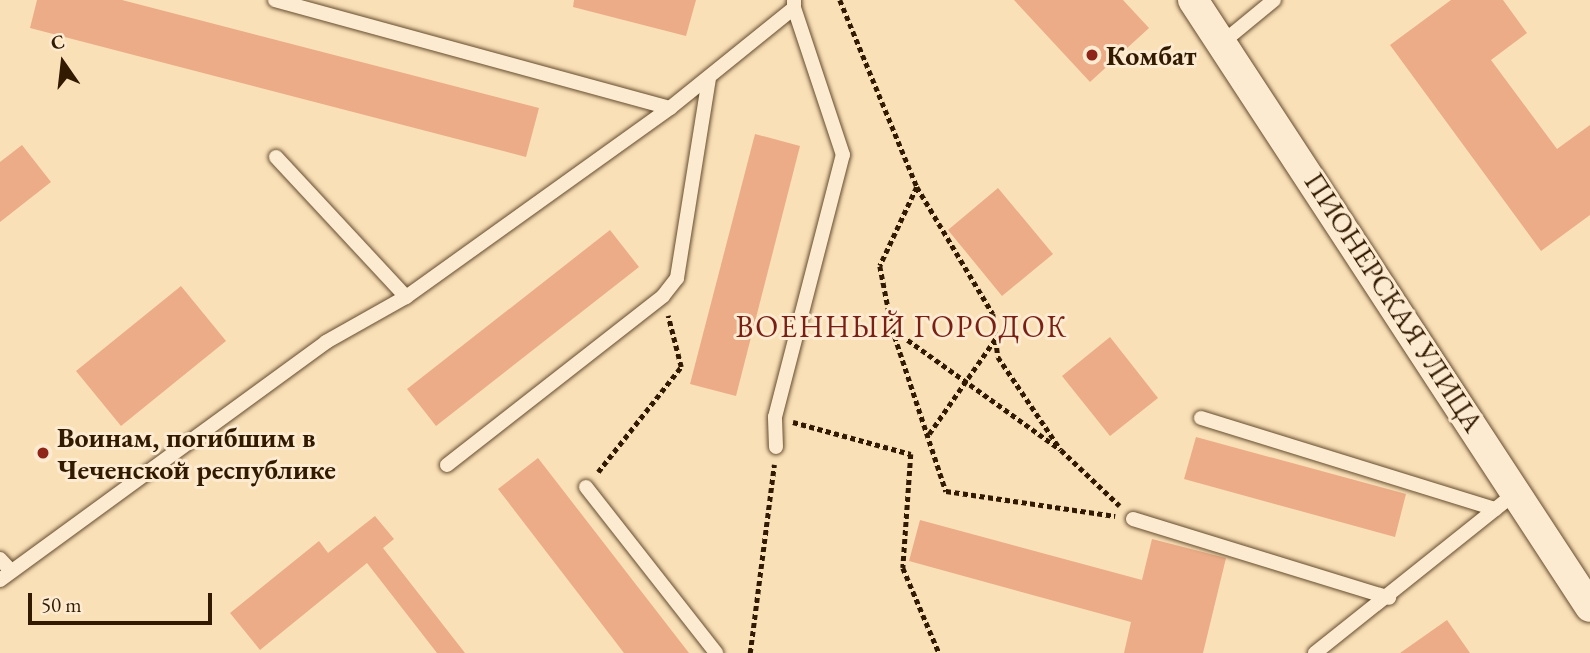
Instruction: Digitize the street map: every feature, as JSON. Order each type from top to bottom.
[{"type":"street","name":"ПИОНЕРСКАЯ УЛИЦА","points":[[1193,0],[1223,42],[1506,501],[1590,607]]},
{"type":"lane","points":[[275,0],[670,108]]},
{"type":"lane","points":[[1223,42],[1274,0]]},
{"type":"lane","points":[[0,559],[6,576],[326,342],[406,297],[670,108],[794,4],[844,155],[775,417],[776,447]]},
{"type":"lane","points":[[447,465],[663,296],[677,278],[709,78]]},
{"type":"lane","points":[[276,157],[406,297]]},
{"type":"lane","points":[[1201,418],[1506,501]]},
{"type":"lane","points":[[586,486],[716,653]]},
{"type":"lane","points":[[1315,653],[1389,597],[1506,501]]},
{"type":"lane","points":[[1133,519],[1389,597]]},
{"type":"path","points":[[840,0],[917,187],[993,314],[998,357],[1061,450]]},
{"type":"path","points":[[917,187],[880,266],[892,328],[946,491],[1133,519]]},
{"type":"path","points":[[586,486],[681,367],[663,296]]},
{"type":"path","points":[[892,328],[1061,450],[1133,519]]},
{"type":"path","points":[[928,435],[996,338]]},
{"type":"path","points":[[775,417],[911,454],[903,568],[939,653]]},
{"type":"path","points":[[750,653],[776,447]]},
{"type":"building","points":[[37,0],[122,0],[539,108],[526,157],[30,28]]},
{"type":"building","points":[[574,0],[696,0],[686,36],[573,7]]},
{"type":"building","name":"Комбат","points":[[1014,0],[1123,0],[1149,28],[1090,82]]},
{"type":"building","points":[[1451,0],[1503,0],[1527,33],[1491,60],[1557,149],[1590,125],[1590,215],[1541,251],[1390,45]]},
{"type":"building","points":[[755,134],[800,146],[736,396],[690,384]]},
{"type":"building","points":[[22,145],[51,182],[0,222],[0,162]]},
{"type":"building","points":[[998,188],[1053,254],[1002,296],[948,230]]},
{"type":"building","points":[[610,230],[639,267],[436,426],[407,389]]},
{"type":"building","points":[[181,286],[226,341],[121,426],[76,371]]},
{"type":"building","points":[[1110,337],[1158,398],[1110,436],[1062,376]]},
{"type":"building","points":[[1196,437],[1406,494],[1395,537],[1184,479]]},
{"type":"building","points":[[538,458],[689,653],[624,653],[498,489]]},
{"type":"building","points":[[375,516],[394,539],[383,548],[465,653],[437,653],[367,563],[260,650],[230,613],[319,541],[328,553]]},
{"type":"building","points":[[920,520],[1142,580],[1152,539],[1226,558],[1203,653],[1124,653],[1131,622],[909,561]]},
{"type":"building","points":[[1447,620],[1470,653],[1400,653]]},
{"type":"place","name":"Комбат","points":[[1092,55]]},
{"type":"place","name":"Воинам, погибшим в Чеченской республике","points":[[43,453]]},
{"type":"district","name":"ВОЕННЫЙ ГОРОДОК","points":[[902,327]]}]
